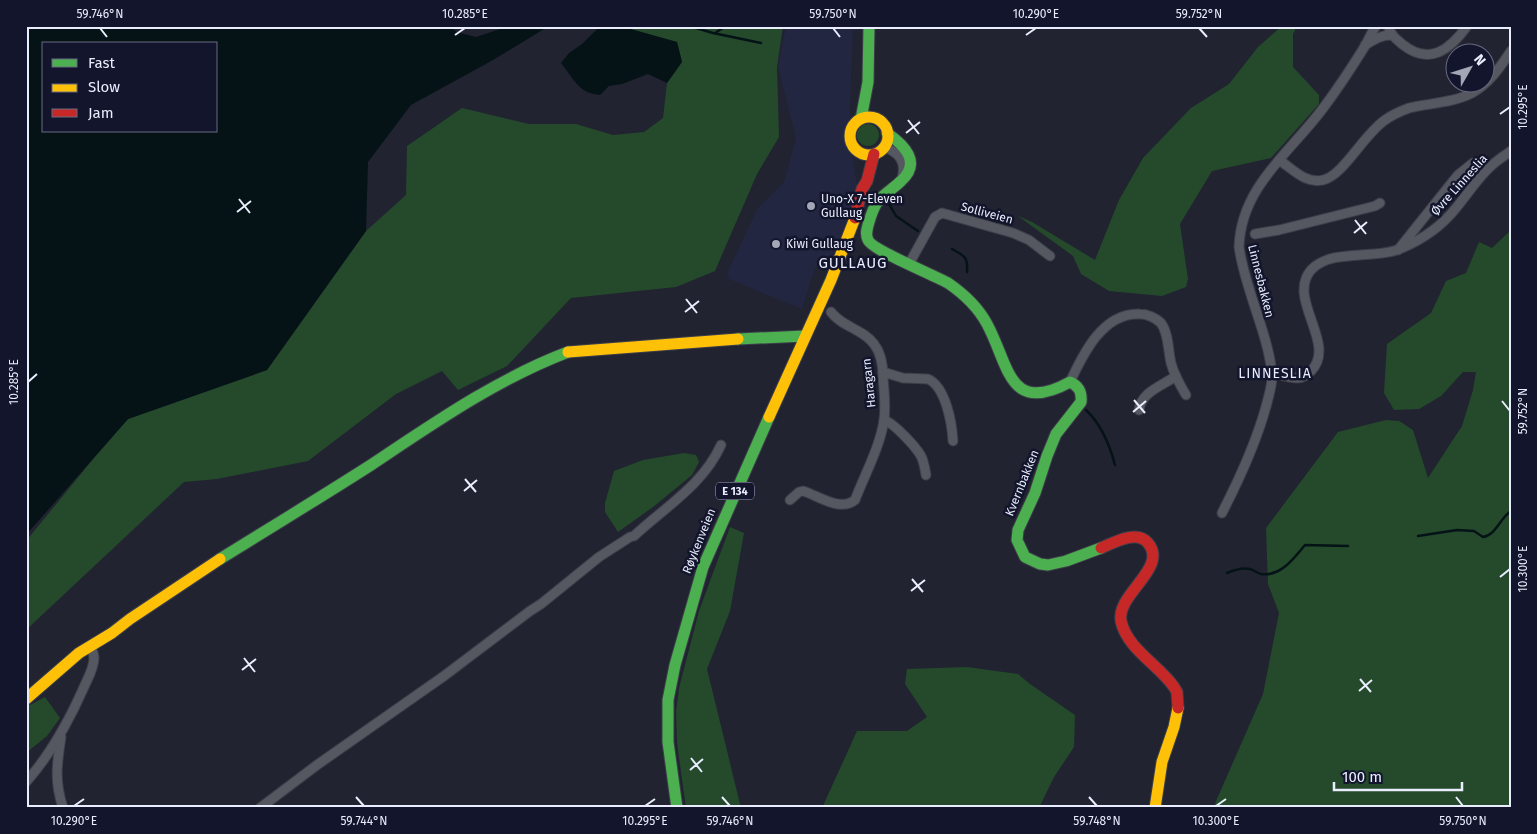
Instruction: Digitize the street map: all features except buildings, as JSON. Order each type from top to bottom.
[{"type":"main road","name":"E 134","points":[[859,152],[852,145],[850,135],[853,125],[861,118],[868,82],[869,26]]},
{"type":"main road","name":"E 134","points":[[868,82],[878,119],[884,125],[887,133],[887,140],[879,150]]},
{"type":"main road","points":[[861,118],[878,119]]},
{"type":"main road","points":[[887,133],[901,143],[909,156],[909,172],[875,205],[866,229],[866,236],[872,245],[952,286],[972,304],[984,318],[1012,380],[1024,390],[1038,394],[1046,393],[1070,382]]},
{"type":"main road","points":[[859,152],[867,155],[879,150]]},
{"type":"main road","name":"Røykenveien","points":[[862,189],[879,150]]},
{"type":"main road","name":"Røykenveien","points":[[677,808],[670,762],[667,717],[671,680],[687,615],[719,529],[843,250],[857,213],[862,189],[859,152]]},
{"type":"main road","points":[[26,699],[79,653],[91,647],[212,564],[456,409],[537,364],[571,351],[762,337],[805,336]]},
{"type":"main road","name":"Kvernbakken","points":[[1070,382],[1080,388],[1081,402],[1056,434],[1035,493],[1018,530],[1017,540],[1025,557],[1040,564],[1048,565],[1066,561],[1127,538],[1136,537],[1145,540],[1152,547],[1153,559],[1148,570],[1120,611],[1121,620],[1127,634],[1135,645],[1172,683],[1178,701],[1177,714],[1162,765],[1155,808]]},
{"type":"street","name":"Linnesbakken","points":[[1222,513],[1256,439],[1269,396],[1272,373],[1240,258],[1239,239],[1247,209],[1254,192],[1268,172],[1323,108],[1376,26]]},
{"type":"street","points":[[1388,26],[1392,35],[1413,51],[1425,55],[1450,47],[1467,26]]},
{"type":"street","points":[[1365,45],[1383,35],[1392,35]]},
{"type":"street","points":[[1279,160],[1303,178],[1316,181],[1329,178],[1340,170],[1368,134],[1385,120],[1409,108],[1456,99],[1472,93],[1483,86],[1494,75],[1511,51]]},
{"type":"street","points":[[879,150],[897,154],[903,162],[902,179]]},
{"type":"street","name":"Øvre Linneslia","points":[[1272,373],[1299,378],[1312,370],[1317,362],[1318,345],[1304,290],[1306,278],[1312,269],[1330,259],[1385,253],[1417,242],[1442,224],[1490,168],[1511,151]]},
{"type":"street","points":[[1397,250],[1458,175],[1473,163]]},
{"type":"street","points":[[1254,234],[1279,230],[1375,206],[1380,203]]},
{"type":"street","name":"Solliveien","points":[[909,264],[935,217],[942,213],[1013,232],[1029,240],[1050,256]]},
{"type":"street","name":"Haragarn","points":[[790,500],[803,491],[839,504],[847,505],[855,500],[880,438],[884,420],[883,372],[876,346],[870,338],[839,320],[831,312]]},
{"type":"street","points":[[1070,382],[1088,347],[1099,334],[1119,318],[1146,314],[1161,323],[1166,333],[1176,376],[1186,395]]},
{"type":"street","points":[[883,372],[903,378],[928,379],[932,381],[948,409],[953,441]]},
{"type":"street","points":[[1139,410],[1142,400],[1176,376]]},
{"type":"street","points":[[884,420],[892,424],[920,454],[926,475]]},
{"type":"street","points":[[260,808],[317,765],[444,676],[541,604],[599,557],[634,536],[690,488],[704,472],[721,445]]},
{"type":"street","points":[[26,782],[44,760],[61,734],[90,674],[94,659],[91,647]]},
{"type":"street","points":[[61,734],[56,774],[63,808]]},
{"type":"shaded area","points":[[26,26],[449,26],[457,32],[476,37],[509,26],[549,26],[493,60],[411,105],[368,162],[366,231],[267,370],[128,419],[26,535]]},
{"type":"shaded area","points":[[600,26],[620,26],[677,42],[682,62],[667,83],[648,74],[622,84],[609,86],[600,95],[586,91],[577,84],[561,63],[569,53],[582,44]]},
{"type":"shaded area","points":[[786,26],[853,26],[850,107],[852,152],[857,185],[843,232],[831,259],[820,262],[815,268],[802,309],[729,279],[727,274],[757,209],[784,182],[796,138],[778,67]]},
{"type":"green space","points":[[619,26],[783,26],[777,67],[779,137],[757,174],[715,271],[676,287],[571,298],[507,366],[458,390],[442,371],[396,394],[308,461],[217,479],[184,482],[26,630],[26,541],[128,419],[267,370],[366,231],[406,195],[407,146],[462,108],[529,124],[576,124],[613,135],[644,132],[663,118],[667,83],[682,62],[677,42]]},
{"type":"green space","points":[[1282,26],[1297,26],[1293,34],[1293,67],[1319,95],[1319,104],[1271,158],[1212,171],[1180,224],[1188,279],[1186,287],[1162,296],[1109,291],[1081,274],[1073,256],[1018,216],[1032,222],[1095,260],[1119,200],[1143,158],[1191,108],[1229,84],[1258,47]]},
{"type":"green space","points":[[868,124],[876,127],[879,135],[876,143],[868,146],[860,143],[857,135],[860,127]]},
{"type":"green space","points":[[1511,230],[1511,808],[1213,808],[1263,694],[1279,613],[1268,584],[1266,528],[1338,432],[1386,420],[1399,421],[1413,430],[1428,478],[1462,426],[1473,390],[1476,372],[1463,372],[1441,396],[1419,409],[1394,410],[1384,393],[1387,344],[1431,313],[1446,281],[1466,273],[1479,242],[1492,248]]},
{"type":"green space","points":[[684,453],[696,455],[699,462],[692,475],[653,507],[618,532],[605,512],[605,503],[614,471],[643,460]]},
{"type":"green space","points":[[730,527],[744,533],[730,611],[707,669],[741,808],[686,808],[677,743],[676,712],[679,688],[699,611]]},
{"type":"green space","points":[[967,667],[1018,674],[1075,715],[1074,747],[1054,777],[1039,808],[822,808],[857,731],[907,731],[927,717],[905,684],[907,669]]},
{"type":"green space","points":[[45,697],[60,718],[47,736],[26,753],[26,702],[30,705]]},
{"type":"waterway","points":[[689,26],[761,43]]},
{"type":"waterway","points":[[715,33],[726,26]]},
{"type":"waterway","points":[[888,202],[896,216],[918,231]]},
{"type":"waterway","points":[[952,249],[965,258],[967,272]]},
{"type":"waterway","points":[[1086,410],[1104,436],[1115,465]]},
{"type":"waterway","points":[[1418,536],[1457,530],[1474,531],[1483,537],[1487,536],[1495,530],[1511,511]]},
{"type":"waterway","points":[[1227,573],[1244,568],[1261,574],[1275,573],[1286,566],[1305,545],[1348,546]]},
{"type":"traffic: fast","points":[[861,119],[868,82],[869,26]]},
{"type":"traffic: fast","points":[[887,133],[904,148],[908,154],[910,167],[901,181],[878,201],[867,229],[868,240],[891,256],[948,283],[970,301],[987,324],[1007,369],[1014,381],[1022,389],[1034,393],[1050,391],[1070,382],[1078,387],[1081,395],[1081,402],[1056,434],[1035,493],[1018,530],[1017,540],[1025,557],[1040,564],[1048,565],[1066,561],[1101,548]]},
{"type":"traffic: fast","points":[[738,339],[805,336]]},
{"type":"traffic: fast","points":[[220,559],[466,403],[516,375],[568,352]]},
{"type":"traffic: fast","points":[[677,808],[668,742],[668,700],[675,665],[703,567],[769,417]]},
{"type":"traffic: slow","points":[[869,117],[882,123],[888,136],[882,149],[869,155],[856,149],[850,136],[856,123],[869,117]]},
{"type":"traffic: slow","points":[[769,417],[831,280],[855,218]]},
{"type":"traffic: slow","points":[[568,352],[738,339]]},
{"type":"traffic: slow","points":[[26,699],[79,653],[112,633],[220,559]]},
{"type":"traffic: slow","points":[[1155,808],[1162,762],[1174,727],[1178,708]]},
{"type":"traffic: jam","points":[[855,218],[862,189],[867,181],[874,154]]},
{"type":"traffic: jam","points":[[1101,548],[1125,538],[1138,537],[1148,543],[1153,552],[1152,562],[1147,572],[1126,601],[1121,621],[1124,631],[1136,648],[1174,687],[1177,692],[1178,708]]},
{"type":"place","name":"Uno-X 7-Eleven Gullaug","points":[[811,206]]},
{"type":"place","name":"Kiwi Gullaug","points":[[776,244]]},
{"type":"district","name":"GULLAUG","points":[[853,263]]},
{"type":"district","name":"LINNESLIA","points":[[1275,373]]}]
